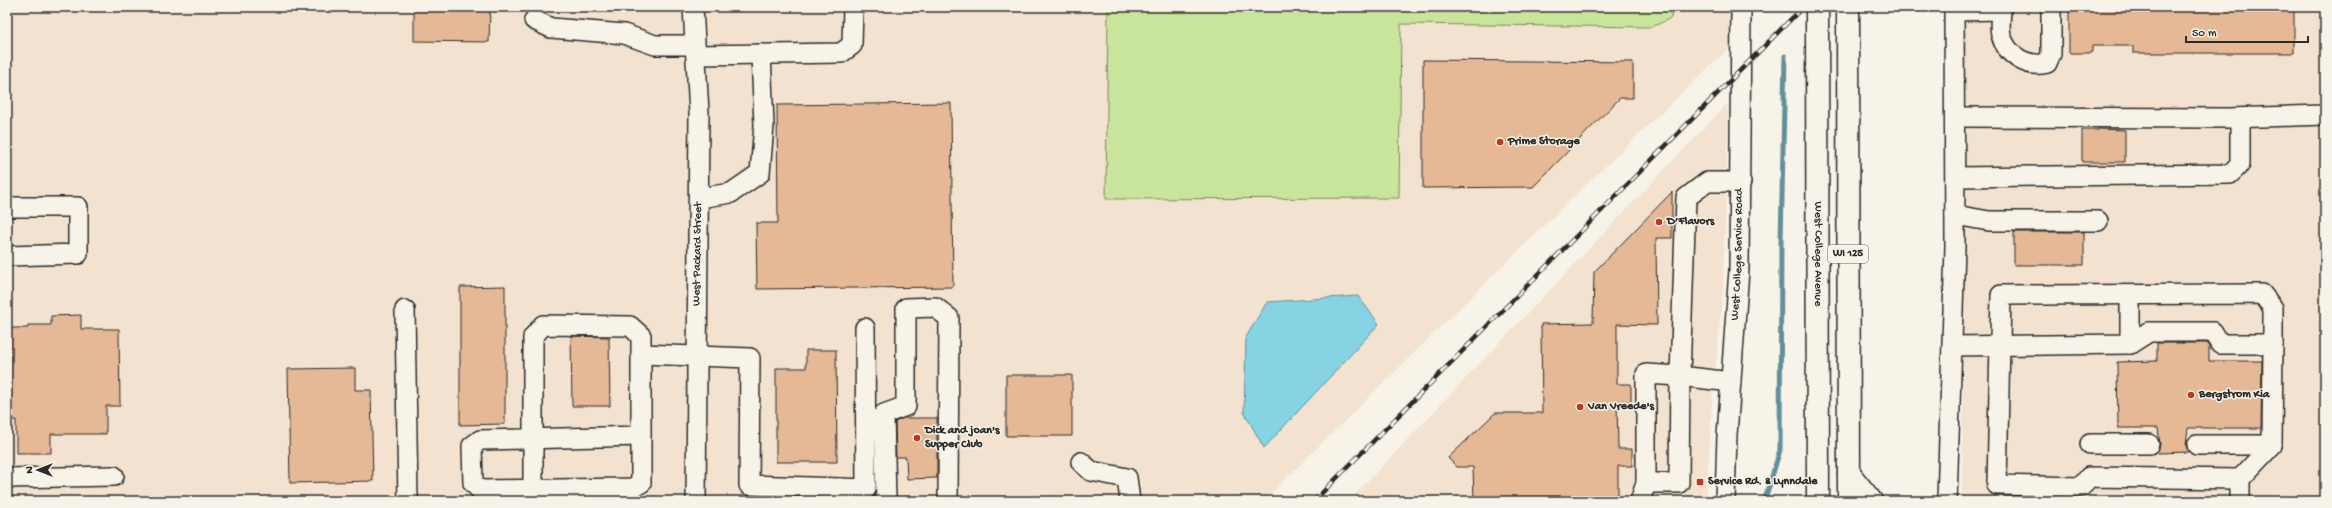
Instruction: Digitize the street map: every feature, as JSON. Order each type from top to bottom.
[{"type":"main road","name":"West College Avenue","points":[[1817,7],[1818,501]]},
{"type":"main road","name":"WI 125","points":[[1848,7],[1849,501]]},
{"type":"main road","points":[[1848,474],[1871,501]]},
{"type":"street","name":"West Packard Street","points":[[693,7],[699,113],[696,501]]},
{"type":"street","points":[[534,20],[551,28],[624,34],[655,45],[696,50],[761,54],[841,53],[852,45],[853,7]]},
{"type":"street","name":"West College Service Road","points":[[1725,501],[1730,382],[1739,270],[1741,182],[1741,7]]},
{"type":"street","points":[[1948,501],[1956,177],[1954,9],[2001,8],[2001,34],[2007,49],[2019,59],[2036,66],[2047,63],[2052,54],[2051,7]]},
{"type":"street","points":[[699,198],[731,193],[760,172],[764,125],[761,54]]},
{"type":"street","points":[[1956,117],[2240,118],[2325,114]]},
{"type":"street","points":[[1956,177],[2230,174],[2240,164],[2240,118]]},
{"type":"street","points":[[1646,483],[1679,483],[1680,376],[1686,198],[1707,182],[1741,182]]},
{"type":"street","points":[[7,207],[78,207],[78,254],[7,256]]},
{"type":"street","points":[[1955,215],[1989,221],[2098,221]]},
{"type":"street","points":[[2240,479],[2089,478],[2081,487],[1997,485],[2001,295],[2262,294],[2273,308],[2272,445],[2240,479],[2240,501]]},
{"type":"street","points":[[2130,295],[2130,344]]},
{"type":"street","points":[[886,501],[884,414],[906,406],[906,308],[935,307],[949,318],[948,501]]},
{"type":"street","points":[[405,310],[408,501]]},
{"type":"street","points":[[533,496],[533,439],[533,337],[542,325],[630,326],[641,336],[641,436],[641,482],[632,488],[533,496],[480,490],[473,483],[472,446],[480,440],[533,439],[641,436]]},
{"type":"street","points":[[641,354],[750,358],[749,485],[840,495],[866,488],[865,328]]},
{"type":"street","points":[[1952,346],[2130,344],[2150,332],[2212,332],[2220,344],[2273,344]]},
{"type":"street","points":[[1640,501],[1646,483],[1646,374],[1680,376],[1730,382]]},
{"type":"street","points":[[2090,444],[2150,444]]},
{"type":"street","points":[[2197,445],[2272,445]]},
{"type":"street","points":[[1081,462],[1090,471],[1127,478],[1130,501]]},
{"type":"street","points":[[7,478],[114,476]]},
{"type":"shaded area","points":[[7,7],[1730,7],[1730,47],[1568,202],[1263,501],[7,501]]},
{"type":"shaded area","points":[[1954,7],[2325,7],[2325,501],[1962,501],[1966,84],[1956,84]]},
{"type":"shaded area","points":[[1727,104],[1728,119],[1723,289],[1712,404],[1706,501],[1349,501]]},
{"type":"green space","points":[[1108,7],[1672,7],[1671,18],[1652,27],[1401,24],[1399,198],[1106,199]]},
{"type":"water","points":[[1358,296],[1379,324],[1264,448],[1244,412],[1246,337],[1267,302]]},
{"type":"building","points":[[414,7],[490,7],[489,42],[414,41]]},
{"type":"building","points":[[2069,7],[2294,7],[2294,53],[2133,53],[2133,46],[2092,46],[2092,53],[2069,53]]},
{"type":"building","name":"Prime Storage","points":[[1423,60],[1633,62],[1633,98],[1620,98],[1533,187],[1423,188]]},
{"type":"building","points":[[951,103],[953,287],[757,289],[756,223],[778,223],[777,105]]},
{"type":"building","points":[[2082,130],[2125,130],[2125,162],[2082,162]]},
{"type":"building","name":"Van Vreede's","points":[[1672,192],[1672,238],[1656,238],[1657,325],[1617,324],[1617,384],[1631,384],[1631,402],[1617,401],[1618,449],[1632,449],[1632,466],[1618,466],[1618,501],[1474,501],[1473,467],[1457,467],[1448,458],[1495,413],[1542,413],[1541,324],[1593,323],[1594,272]]},
{"type":"building","points":[[2014,232],[2084,232],[2084,265],[2014,265]]},
{"type":"building","points":[[505,286],[505,424],[460,425],[460,287]]},
{"type":"building","points":[[81,315],[81,329],[119,329],[120,406],[106,406],[106,434],[51,434],[51,453],[16,453],[16,420],[7,420],[7,328],[28,328],[28,325],[51,325],[51,316]]},
{"type":"building","points":[[571,336],[609,337],[610,406],[572,406]]},
{"type":"building","name":"Bergstrom Kia","points":[[2157,343],[2207,343],[2209,347],[2209,361],[2262,361],[2261,428],[2188,428],[2186,445],[2188,452],[2158,453],[2160,444],[2158,428],[2118,428],[2117,362],[2157,361]]},
{"type":"building","points":[[806,350],[836,350],[837,462],[776,462],[776,368],[806,368]]},
{"type":"building","points":[[355,368],[355,390],[371,390],[373,481],[290,483],[288,369]]},
{"type":"building","points":[[1006,375],[1072,375],[1072,436],[1006,436]]},
{"type":"building","name":"Dick and joan's Supper Club","points":[[904,418],[937,418],[937,478],[907,479],[906,457],[896,457],[895,422]]},
{"type":"waterway","points":[[1766,496],[1780,450],[1781,242],[1785,56]]},
{"type":"railway","points":[[1314,501],[1803,7]]},
{"type":"place","name":"Prime Storage","points":[[1500,142]]},
{"type":"place","name":"D’Flavors","points":[[1659,222]]},
{"type":"place","name":"Bergstrom Kia","points":[[2191,395]]},
{"type":"place","name":"Van Vreede's","points":[[1580,407]]},
{"type":"place","name":"Dick and joan's Supper Club","points":[[917,438]]},
{"type":"place","name":"Service Rd. & Lynndale","points":[[1700,482]]}]
